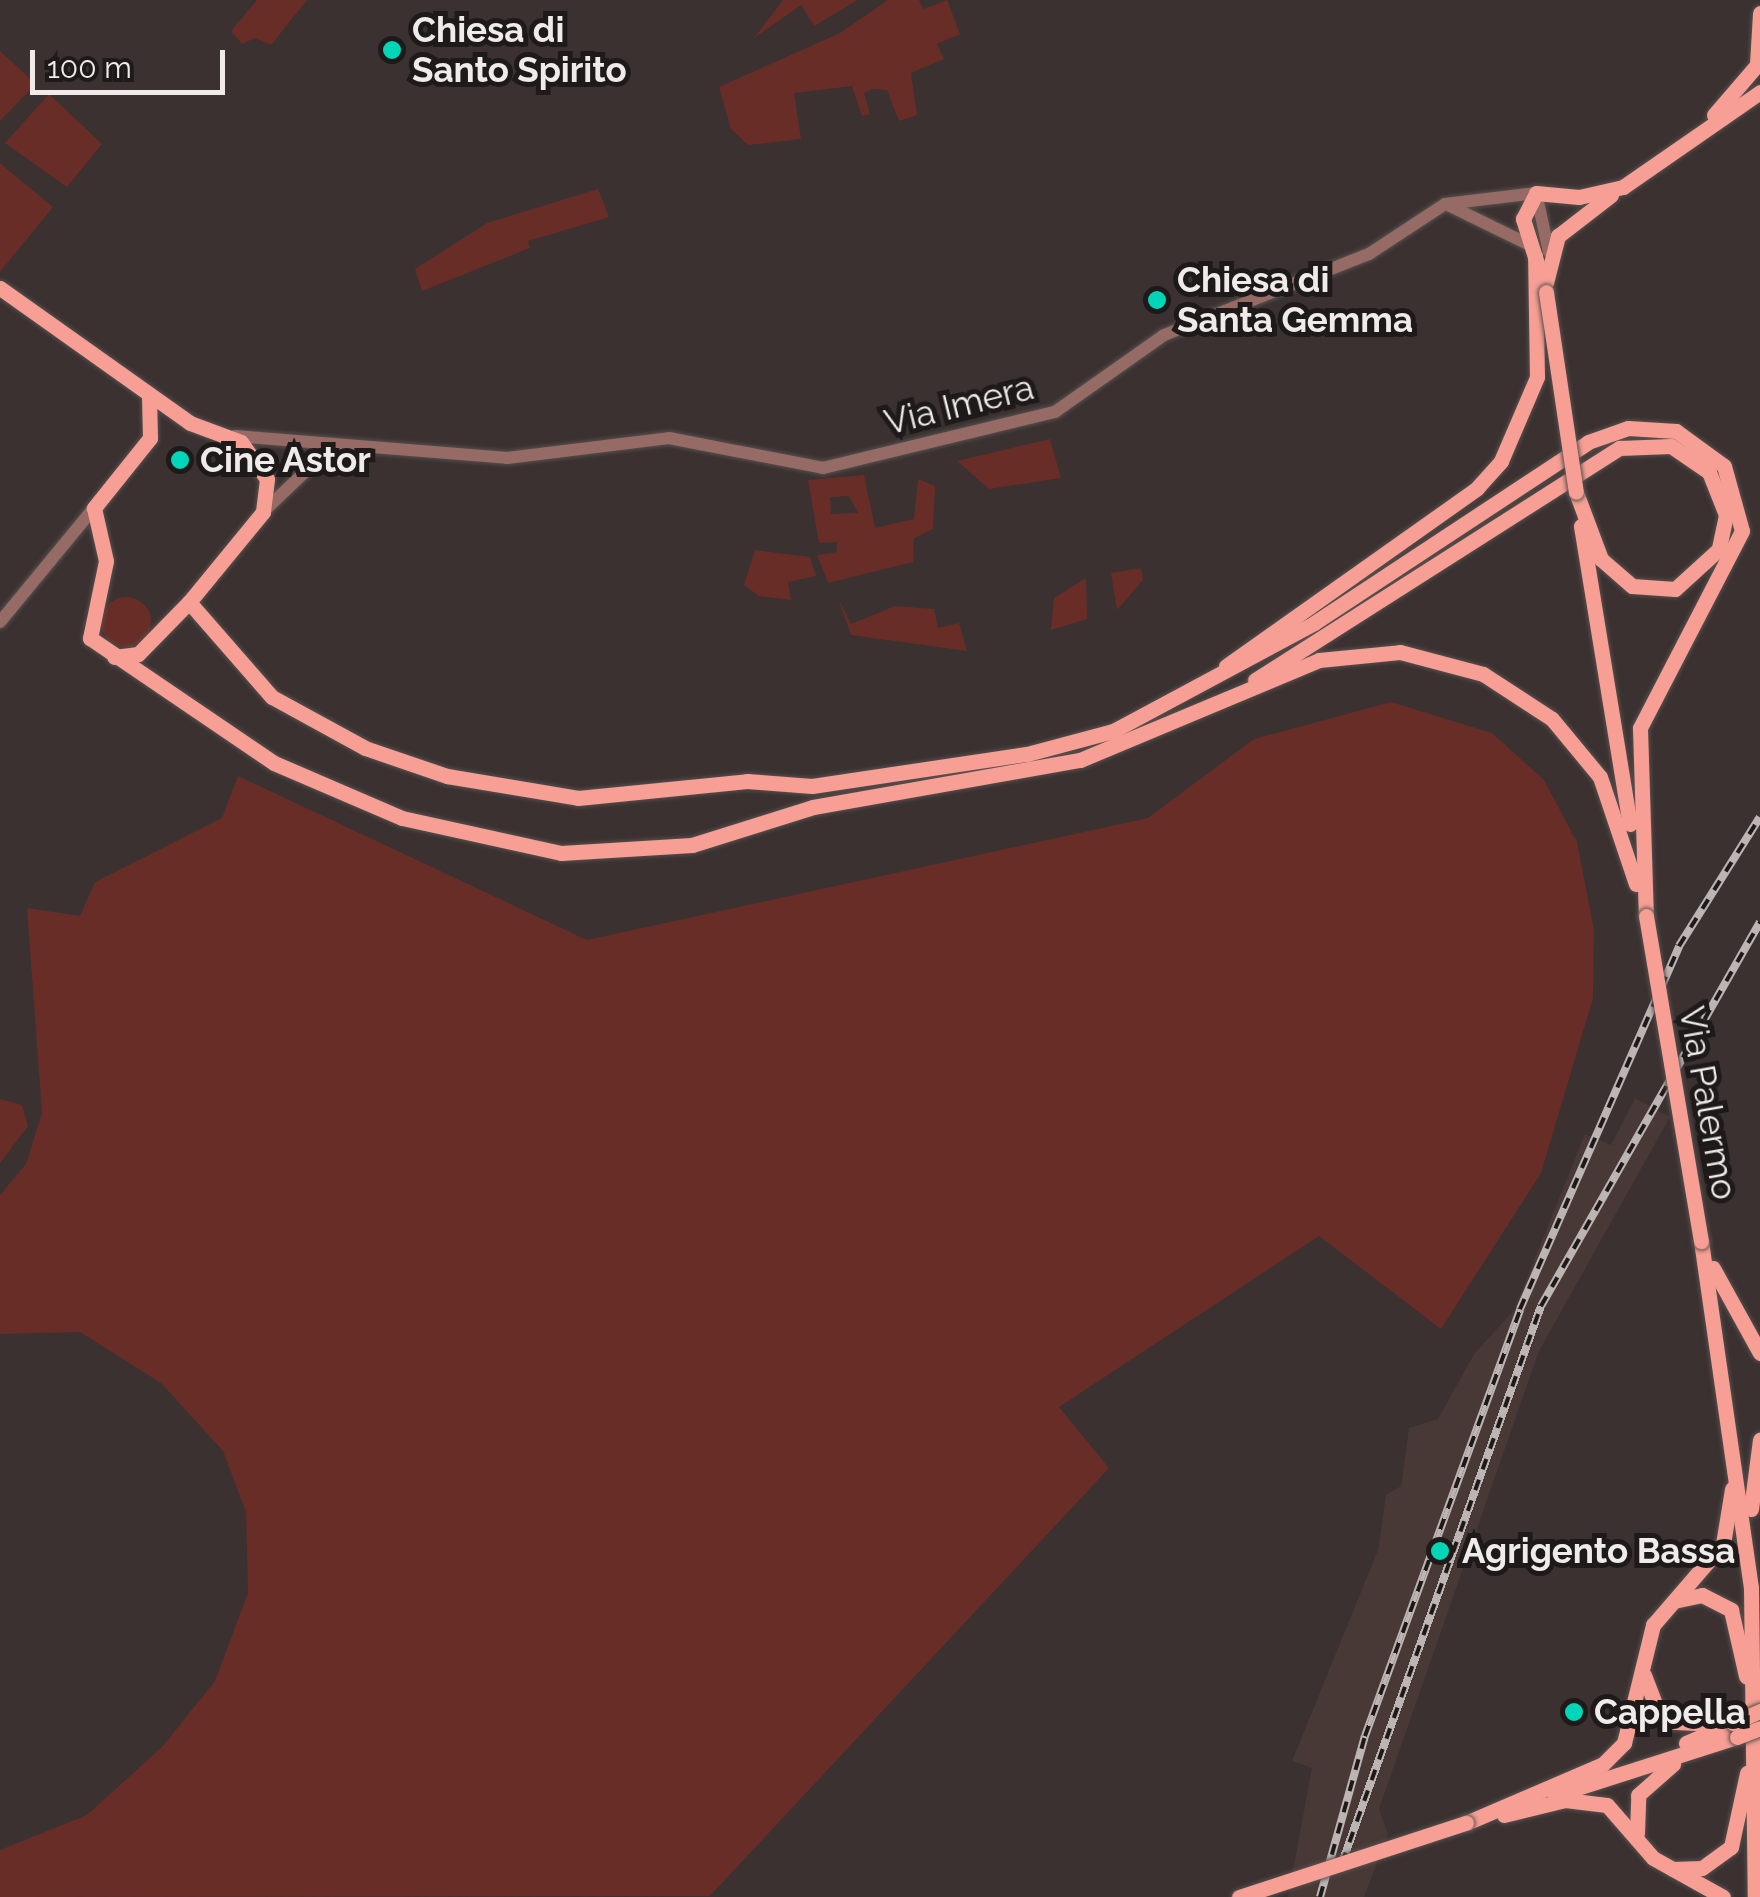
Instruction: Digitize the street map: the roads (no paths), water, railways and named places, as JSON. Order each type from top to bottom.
[{"type":"main road","points":[[1760,12],[1760,82]]},
{"type":"main road","name":"Via Imera","points":[[1682,145],[1758,63]]},
{"type":"main road","name":"Via Imera","points":[[1536,193],[1579,197],[1623,187],[1760,92]]},
{"type":"main road","points":[[1538,251],[1623,187]]},
{"type":"main road","points":[[1188,698],[1272,628],[1477,488],[1501,461],[1536,377],[1538,251],[1522,219],[1536,193]]},
{"type":"main road","name":"Via Imera","points":[[2,290],[190,423],[233,436]]},
{"type":"main road","points":[[1538,294],[1576,492],[1646,916]]},
{"type":"main road","points":[[149,396],[150,438]]},
{"type":"main road","points":[[190,423],[150,438],[94,508],[106,561],[88,627],[105,654],[207,712],[274,763],[367,806],[467,838],[604,854],[730,838],[812,807],[1080,760],[1343,653],[1428,656],[1483,674],[1552,719],[1600,776],[1646,916]]},
{"type":"main road","points":[[190,602],[236,664],[281,703],[364,748],[484,785],[578,798],[747,782],[812,786],[1026,754],[1188,698],[1588,442],[1628,428],[1676,431],[1724,466],[1742,531],[1640,728],[1646,916]]},
{"type":"main road","points":[[105,654],[138,654],[190,602],[263,512],[268,480],[233,436]]},
{"type":"main road","points":[[1200,713],[1619,448],[1671,446],[1709,472],[1726,514],[1719,549],[1689,583],[1659,592],[1632,586],[1602,559],[1576,492]]},
{"type":"main road","name":"Via Palermo","points":[[1646,916],[1727,1386],[1752,1588],[1758,1720],[1755,1897]]},
{"type":"main road","points":[[1702,1241],[1760,1354]]},
{"type":"main road","points":[[1592,1776],[1624,1743],[1662,1609],[1730,1526],[1732,1425]]},
{"type":"main road","points":[[1752,1588],[1750,1473],[1760,1440]]},
{"type":"main road","points":[[1662,1609],[1692,1594],[1730,1610],[1758,1720],[1735,1840],[1710,1864],[1674,1868]]},
{"type":"main road","points":[[1753,1643],[1760,1668]]},
{"type":"main road","points":[[1643,1670],[1656,1707],[1675,1722],[1735,1730]]},
{"type":"main road","points":[[1239,1897],[1466,1824],[1758,1720]]},
{"type":"main road","points":[[1640,1842],[1634,1810],[1649,1779],[1735,1730]]},
{"type":"main road","points":[[1466,1824],[1594,1801],[1617,1811],[1640,1842],[1674,1868],[1723,1897]]},
{"type":"street","name":"Via Imera","points":[[233,436],[332,447],[559,457],[668,438],[836,466],[1055,412],[1164,335],[1369,254],[1446,204],[1536,193]]},
{"type":"street","points":[[1446,204],[1538,251],[1536,193]]},
{"type":"street","points":[[263,512],[332,447]]},
{"type":"street","points":[[0,622],[94,508]]},
{"type":"railway","points":[[1320,1897],[1365,1736],[1520,1309],[1679,946],[1760,817]]},
{"type":"railway","points":[[1342,1863],[1541,1306],[1760,922]]},
{"type":"place","name":"Chiesa di Santo Spirito","points":[[392,50]]},
{"type":"place","name":"Chiesa di Santa Gemma","points":[[1157,300]]},
{"type":"place","name":"Cine Astor","points":[[180,460]]},
{"type":"place","name":"Agrigento Bassa","points":[[1440,1551]]},
{"type":"place","name":"Cappella","points":[[1574,1712]]}]
